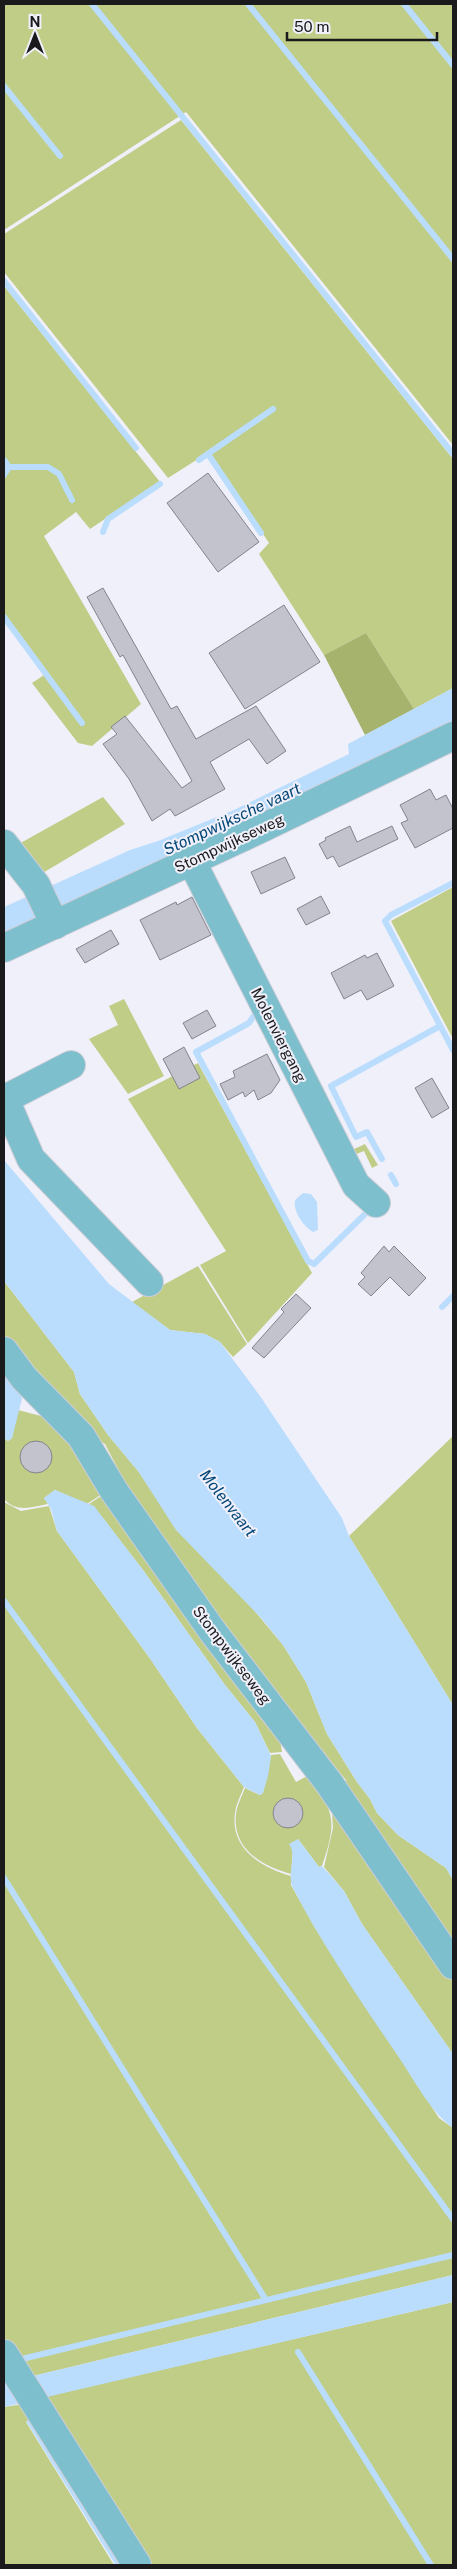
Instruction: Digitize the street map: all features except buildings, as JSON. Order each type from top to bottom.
[{"type":"street","name":"Stompwijkseweg","points":[[4,948],[54,922],[191,860],[453,736]]},
{"type":"street","points":[[4,844],[36,885],[54,922]]},
{"type":"street","name":"Molenviergang","points":[[191,860],[356,1185],[376,1204]]},
{"type":"street","points":[[71,1065],[4,1098],[31,1159],[149,1282]]},
{"type":"street","name":"Stompwijkseweg","points":[[4,1351],[24,1378],[81,1436],[114,1492],[213,1632],[329,1783],[453,1965]]},
{"type":"street","points":[[4,2354],[137,2565]]},
{"type":"green space","points":[[4,4],[453,4],[453,445],[186,112],[4,230]]},
{"type":"green space","points":[[181,120],[453,459],[453,688],[414,709],[366,633],[324,655],[259,554],[269,543],[209,452],[168,478],[4,272],[4,234]]},
{"type":"green space","points":[[4,286],[160,482],[90,529],[76,512],[44,536],[141,704],[92,746],[78,743],[32,683],[44,675],[81,726],[85,723],[4,613],[4,478],[9,470],[4,470]]},
{"type":"green space","points":[[366,633],[414,709],[365,735],[324,655]]},
{"type":"green space","points":[[103,797],[125,824],[41,874],[17,845]]},
{"type":"green space","points":[[453,887],[453,1039],[391,921]]},
{"type":"green space","points":[[124,999],[164,1076],[128,1094],[89,1039],[118,1025],[109,1006]]},
{"type":"green space","points":[[198,1063],[312,1273],[248,1343],[200,1265],[226,1251],[128,1099]]},
{"type":"green space","points":[[324,1091],[352,1150],[365,1144],[378,1165],[372,1168],[364,1151],[349,1157],[316,1094]]},
{"type":"green space","points":[[198,1266],[247,1344],[233,1357],[220,1342],[205,1334],[170,1330],[132,1302]]},
{"type":"green space","points":[[4,1281],[74,1372],[80,1394],[108,1435],[283,1645],[306,1682],[327,1734],[370,1799],[377,1813],[398,1835],[446,1868],[453,1880],[453,1957],[342,1796],[346,1780],[327,1757],[308,1751],[116,1474],[118,1469],[105,1444],[92,1436],[4,1343]]},
{"type":"green space","points":[[18,1410],[45,1417],[59,1424],[108,1490],[87,1504],[55,1490],[44,1498],[48,1504],[19,1508],[4,1499],[4,1438],[8,1441],[12,1438]]},
{"type":"green space","points":[[453,1436],[453,1705],[349,1536]]},
{"type":"green space","points":[[110,1490],[277,1722],[282,1752],[270,1753],[255,1722],[225,1685],[143,1570],[94,1507],[89,1504]]},
{"type":"green space","points":[[4,1502],[21,1511],[49,1506],[57,1531],[149,1657],[197,1728],[244,1787],[235,1813],[237,1837],[250,1855],[259,1862],[291,1876],[291,1885],[315,1928],[439,2118],[453,2128],[453,2275],[4,2383]]},
{"type":"green space","points":[[280,1754],[296,1782],[309,1775],[324,1799],[331,1818],[330,1839],[322,1866],[319,1867],[298,1839],[293,1849],[291,1874],[260,1861],[251,1854],[239,1837],[236,1826],[238,1804],[245,1788],[260,1795],[263,1793],[271,1755]]},
{"type":"green space","points":[[332,1812],[453,1972],[453,2054],[362,1924],[344,1891],[324,1867],[333,1828]]},
{"type":"green space","points":[[453,2302],[453,2565],[142,2565],[39,2398]]},
{"type":"green space","points":[[29,2403],[38,2417],[26,2422],[114,2565],[4,2565],[4,2407]]},
{"type":"water","name":"Stompwijksche vaart","points":[[453,688],[453,725],[4,938],[4,907],[130,850],[158,841],[234,810],[349,754],[348,744]]},
{"type":"water","name":"Molenvaart","points":[[4,1160],[109,1284],[170,1330],[205,1334],[220,1342],[260,1396],[342,1518],[349,1536],[453,1705],[453,1880],[446,1868],[398,1835],[377,1813],[370,1799],[327,1734],[306,1682],[283,1645],[262,1619],[176,1530],[138,1471],[108,1435],[80,1394],[74,1372],[4,1281]]},
{"type":"water","points":[[303,1193],[311,1194],[317,1202],[318,1230],[313,1232],[302,1222],[297,1214],[295,1200]]},
{"type":"water","points":[[4,1370],[20,1391],[22,1399],[12,1438],[8,1441],[4,1438]]},
{"type":"water","points":[[55,1490],[94,1506],[143,1570],[225,1685],[255,1722],[271,1756],[263,1793],[260,1795],[244,1787],[197,1728],[149,1657],[57,1531],[51,1509],[44,1498]]},
{"type":"water","points":[[298,1839],[319,1867],[322,1866],[344,1891],[362,1924],[453,2054],[453,2128],[444,2121],[423,2095],[343,1974],[293,1888],[291,1883],[292,1854],[289,1844]]},
{"type":"water","points":[[453,2275],[453,2302],[4,2407],[4,2383]]},
{"type":"waterway","points":[[92,4],[453,454]]},
{"type":"waterway","points":[[248,4],[453,259]]},
{"type":"waterway","points":[[404,4],[453,65]]},
{"type":"waterway","points":[[4,86],[60,156]]},
{"type":"waterway","points":[[4,281],[136,448]]},
{"type":"waterway","points":[[199,460],[273,409]]},
{"type":"waterway","points":[[208,454],[261,533]]},
{"type":"waterway","points":[[4,460],[9,467],[4,475]]},
{"type":"waterway","points":[[9,467],[48,467],[59,474],[72,500]]},
{"type":"waterway","points":[[103,532],[108,519],[160,484]]},
{"type":"waterway","points":[[4,617],[82,723]]},
{"type":"waterway","points":[[453,883],[391,915],[385,921],[453,1050]]},
{"type":"waterway","points":[[253,1017],[249,1023],[196,1052],[308,1261],[314,1264],[365,1214]]},
{"type":"waterway","points":[[382,1159],[367,1132],[356,1137],[331,1086],[440,1026]]},
{"type":"waterway","points":[[391,1175],[396,1184]]},
{"type":"waterway","points":[[442,1307],[453,1296]]},
{"type":"waterway","points":[[4,1601],[453,2219]]},
{"type":"waterway","points":[[4,1878],[266,2300]]},
{"type":"waterway","points":[[22,2359],[453,2255]]},
{"type":"waterway","points":[[298,2352],[431,2565]]},
{"type":"waterway","points":[[30,2422],[119,2565]]}]
